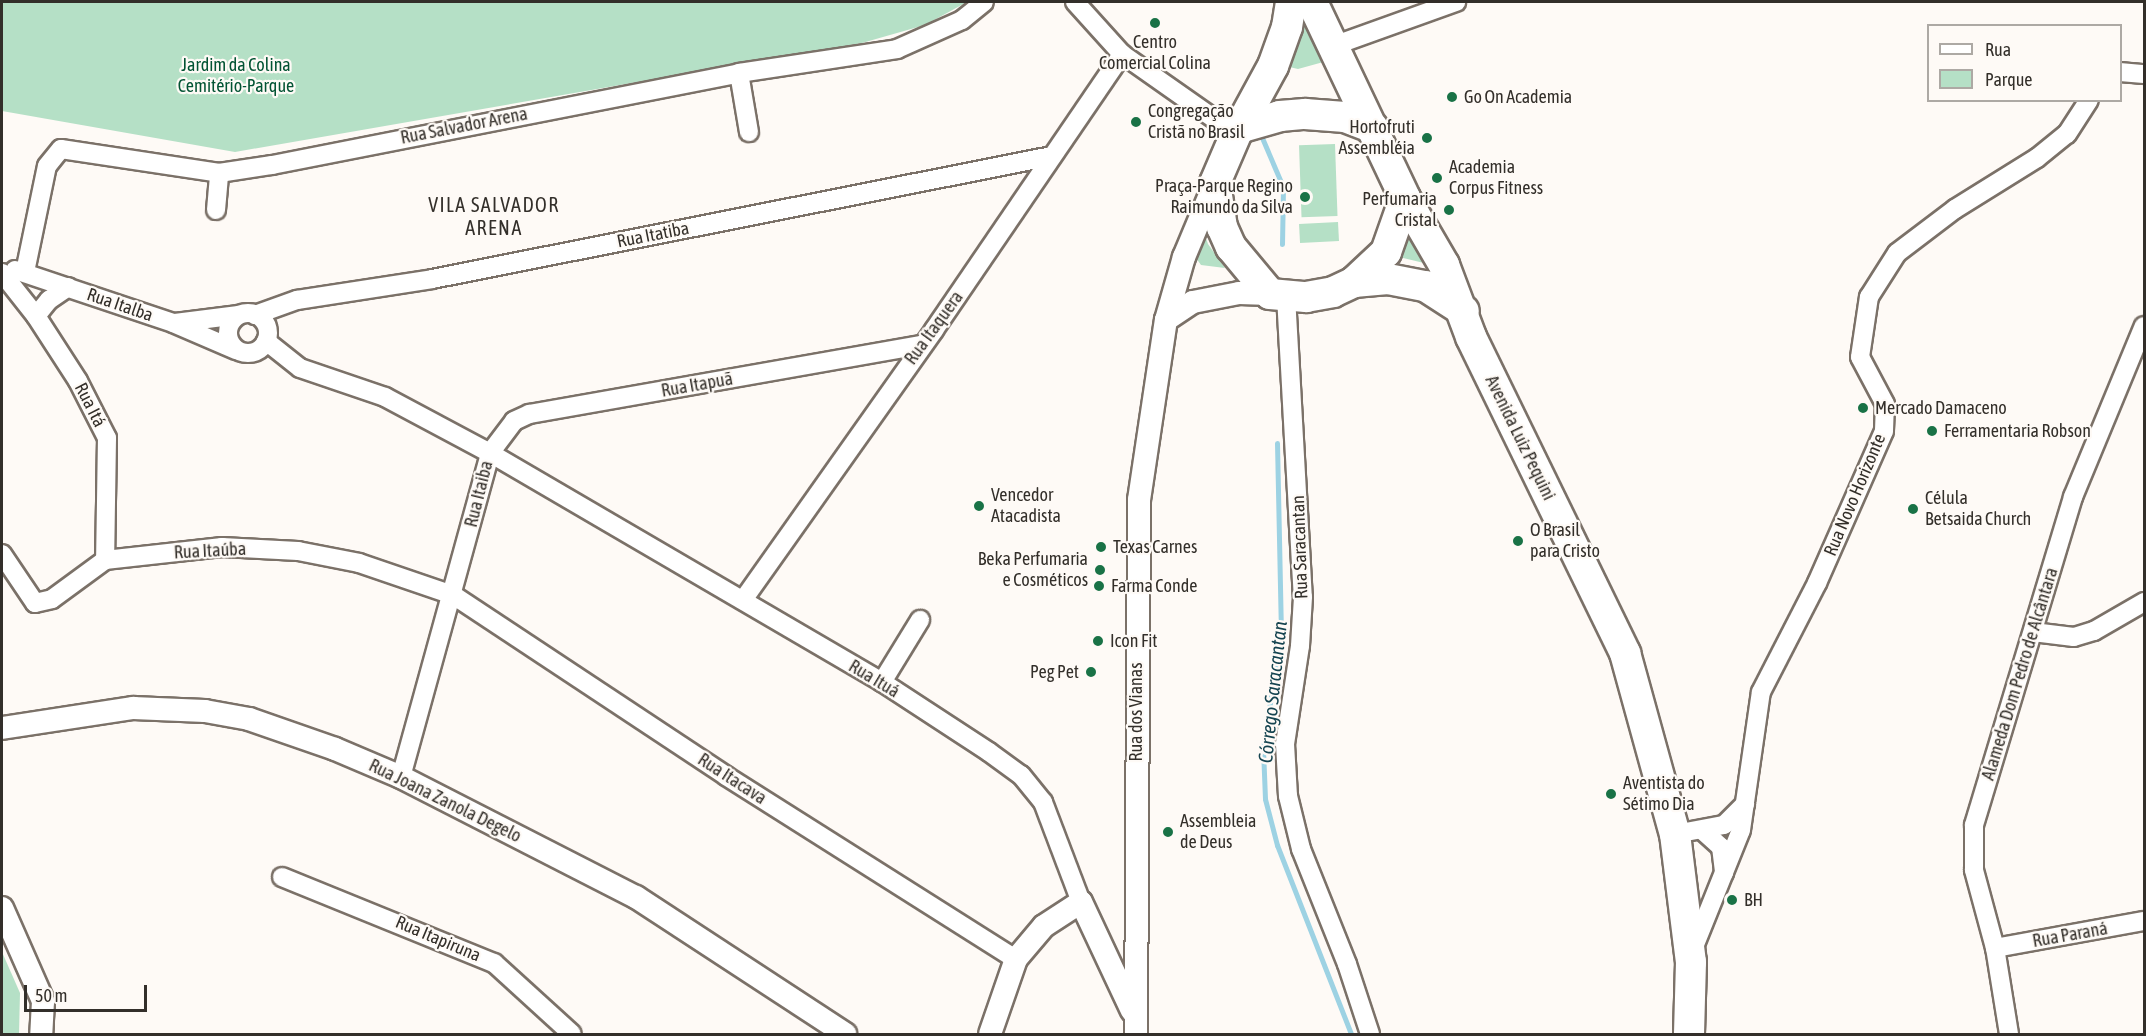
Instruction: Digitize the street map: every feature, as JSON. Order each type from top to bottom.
[{"type":"main road","name":"Rua dos Vianas","points":[[1215,183],[1282,43],[1291,2]]},
{"type":"main road","name":"Avenida Luiz Pequini","points":[[1312,2],[1374,128],[1405,198],[1444,265],[1464,312],[1471,337],[1625,652],[1688,832],[1683,892],[1690,959],[1689,1035]]},
{"type":"main road","points":[[1239,131],[1280,116],[1305,114],[1345,117],[1374,128]]},
{"type":"main road","points":[[1215,183],[1229,243],[1278,295],[1333,292],[1354,282],[1386,252],[1405,198]]},
{"type":"main road","points":[[1354,282],[1388,279],[1425,286],[1464,312]]},
{"type":"main road","name":"Avenida Luiz Pequini","points":[[1690,959],[1708,1035]]},
{"type":"street","name":"Rua Salvador Arena","points":[[25,272],[47,166],[61,149],[219,173],[738,73],[897,49],[962,20],[984,2]]},
{"type":"street","points":[[1076,2],[1122,54],[1239,131]]},
{"type":"street","points":[[1333,46],[1456,2]]},
{"type":"street","name":"Rua Itaquera","points":[[743,600],[1122,54]]},
{"type":"street","points":[[2122,72],[2145,74]]},
{"type":"street","points":[[738,73],[748,132]]},
{"type":"street","name":"Rua Novo Horizonte","points":[[1690,959],[1722,883],[1741,830],[1761,692],[1817,583],[1884,431],[1885,404],[1860,357],[1862,323],[1869,297],[1897,253],[1955,208],[2037,158],[2067,134],[2089,102]]},
{"type":"street","name":"Rua Itatiba","points":[[173,323],[247,315],[297,300],[432,279],[1052,156]]},
{"type":"street","points":[[216,210],[219,173]]},
{"type":"street","name":"Rua dos Vianas","points":[[1136,1026],[1139,500],[1166,320],[1184,257],[1215,183]]},
{"type":"street","name":"Rua Italba","points":[[2,267],[25,272],[173,323],[243,351],[300,368]]},
{"type":"street","name":"Rua Itá","points":[[2,273],[36,316],[94,408],[106,438],[105,560]]},
{"type":"street","points":[[36,316],[49,300],[68,287]]},
{"type":"street","points":[[1166,320],[1193,302],[1239,293],[1278,295]]},
{"type":"street","name":"Rua Saracantan","points":[[1278,295],[1303,597],[1301,639],[1286,736],[1287,788],[1301,849],[1347,964],[1370,1035]]},
{"type":"street","points":[[247,315],[266,325],[266,341],[243,351],[228,332],[247,315]]},
{"type":"street","name":"Alameda Dom Pedro de Alcântara","points":[[2009,1035],[1995,948],[1974,870],[1974,825],[2073,497],[2145,326]]},
{"type":"street","name":"Rua Itaiba","points":[[266,341],[300,368],[385,397],[490,453],[453,596],[401,777]]},
{"type":"street","name":"Rua Itapuã","points":[[490,453],[514,421],[529,414],[921,345]]},
{"type":"street","name":"Rua Ituá","points":[[490,453],[882,682],[1021,775],[1043,802],[1081,902],[1136,1026]]},
{"type":"street","name":"Rua Itaúba","points":[[105,560],[222,547],[298,551],[359,563],[453,596]]},
{"type":"street","points":[[2,554],[35,603],[52,599],[105,560]]},
{"type":"street","name":"Rua Itacava","points":[[453,596],[726,776],[1016,959]]},
{"type":"street","points":[[2033,632],[2074,637],[2094,631],[2145,602]]},
{"type":"street","points":[[882,682],[920,620]]},
{"type":"street","name":"Rua Joana Zanola Degelo","points":[[2,728],[133,708],[205,711],[249,719],[401,777],[636,897],[845,1035]]},
{"type":"street","points":[[1688,832],[1728,823],[1744,804]]},
{"type":"street","points":[[1683,892],[1707,894],[1722,883],[1723,851],[1717,840],[1688,832]]},
{"type":"street","name":"Rua Itapiruna","points":[[282,877],[494,963],[572,1035]]},
{"type":"street","points":[[990,1035],[1016,959],[1044,926],[1081,902]]},
{"type":"street","points":[[2,908],[43,1001],[41,1035]]},
{"type":"street","name":"Rua Paraná","points":[[1995,948],[2145,921]]},
{"type":"green space","name":"Jardim da Colina Cemitério-Parque","points":[[2,2],[967,2],[925,25],[862,43],[235,152],[2,111]]},
{"type":"green space","points":[[1295,2],[1327,61],[1298,69],[1285,66]]},
{"type":"green space","points":[[1335,144],[1338,216],[1302,217],[1299,145]]},
{"type":"green space","points":[[1338,222],[1339,241],[1300,243],[1299,224]]},
{"type":"green space","points":[[1203,230],[1208,244],[1225,268],[1201,265],[1196,258]]},
{"type":"green space","points":[[1410,231],[1424,263],[1399,257]]},
{"type":"green space","points":[[2,952],[20,993],[19,1034],[2,1034]]},
{"type":"waterway","name":"Córrego Saracantan","points":[[1260,133],[1283,187],[1282,244]]},
{"type":"waterway","name":"Córrego Saracantan","points":[[1277,443],[1281,631],[1263,749],[1265,799],[1277,845],[1351,1034]]},
{"type":"place","name":"Centro Comercial Colina","points":[[1155,23]]},
{"type":"place","name":"Go On Academia","points":[[1452,97]]},
{"type":"place","name":"Congregação Cristã no Brasil","points":[[1136,122]]},
{"type":"place","name":"Hortofruti Assembléia","points":[[1427,138]]},
{"type":"place","name":"Academia Corpus Fitness","points":[[1437,178]]},
{"type":"place","name":"Praça-Parque Regino Raimundo da Silva","points":[[1305,197]]},
{"type":"place","name":"Perfumaria Cristal","points":[[1449,210]]},
{"type":"place","name":"Mercado Damaceno","points":[[1863,408]]},
{"type":"place","name":"Ferramentaria Robson","points":[[1932,431]]},
{"type":"place","name":"Vencedor Atacadista","points":[[979,506]]},
{"type":"place","name":"Célula Betsaida Church","points":[[1913,509]]},
{"type":"place","name":"O Brasil para Cristo","points":[[1518,541]]},
{"type":"place","name":"Texas Carnes","points":[[1101,547]]},
{"type":"place","name":"Beka Perfumaria e Cosméticos","points":[[1100,570]]},
{"type":"place","name":"Farma Conde","points":[[1099,586]]},
{"type":"place","name":"Icon Fit","points":[[1098,641]]},
{"type":"place","name":"Peg Pet","points":[[1091,672]]},
{"type":"place","name":"Aventista do Sétimo Dia","points":[[1611,794]]},
{"type":"place","name":"Assembleia de Deus","points":[[1168,832]]},
{"type":"place","name":"BH","points":[[1732,900]]},
{"type":"district","name":"VILA SALVADOR ARENA","points":[[494,216]]}]
